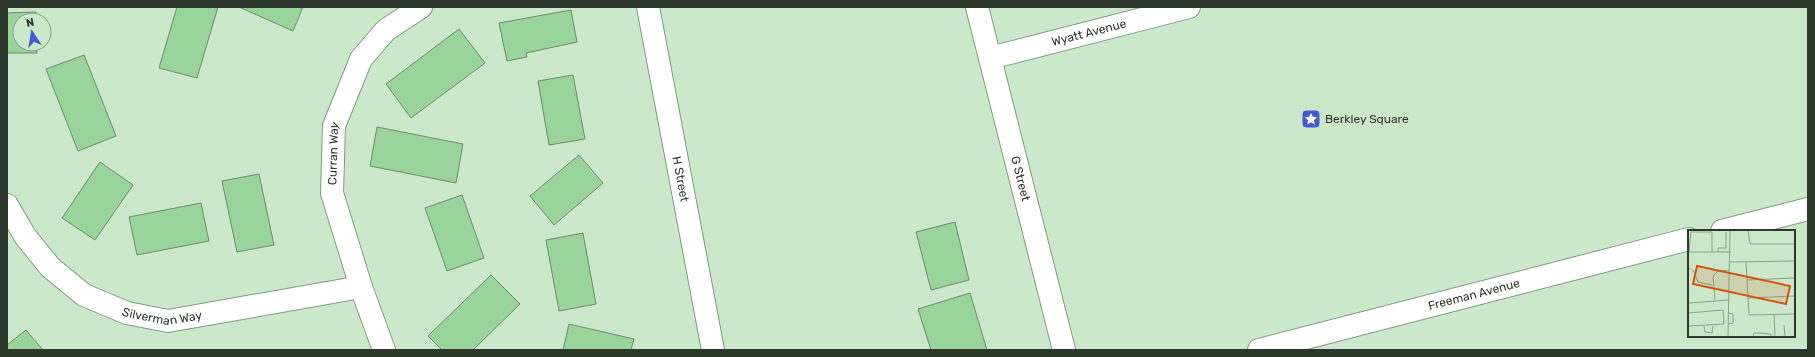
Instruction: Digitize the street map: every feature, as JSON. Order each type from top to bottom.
[{"type":"street","name":"Curran Way","points":[[384,350],[361,287],[332,193],[334,126],[361,59],[386,30],[421,7]]},
{"type":"street","name":"H Street","points":[[648,7],[713,350]]},
{"type":"street","name":"G Street","points":[[977,7],[1064,350]]},
{"type":"street","name":"Wyatt Avenue","points":[[990,58],[1189,7]]},
{"type":"street","name":"Silverman Way","points":[[7,205],[25,236],[50,267],[84,295],[127,313],[168,321],[361,287]]},
{"type":"street","points":[[1726,230],[1808,209]]},
{"type":"street","name":"Freeman Avenue","points":[[1259,350],[1688,239]]},
{"type":"building","points":[[177,7],[218,7],[197,78],[159,68]]},
{"type":"building","points":[[239,7],[303,7],[293,31]]},
{"type":"building","points":[[571,10],[577,42],[526,53],[527,57],[507,61],[499,23]]},
{"type":"building","points":[[7,13],[12,13],[12,52],[37,53],[7,53]]},
{"type":"building","points":[[459,29],[485,63],[411,118],[386,84]]},
{"type":"building","points":[[84,55],[116,136],[78,151],[46,69]]},
{"type":"building","points":[[573,75],[585,139],[549,145],[538,81]]},
{"type":"building","points":[[377,127],[463,144],[456,183],[370,166]]},
{"type":"building","points":[[579,155],[603,183],[554,225],[530,196]]},
{"type":"building","points":[[100,162],[133,185],[95,240],[62,218]]},
{"type":"building","points":[[259,174],[274,245],[237,252],[222,181]]},
{"type":"building","points":[[462,195],[484,258],[447,271],[425,208]]},
{"type":"building","points":[[201,203],[209,241],[137,255],[129,217]]},
{"type":"building","points":[[955,222],[969,280],[931,290],[916,232]]},
{"type":"building","points":[[583,233],[596,304],[559,311],[546,240]]},
{"type":"building","points":[[491,275],[520,304],[473,350],[442,350],[428,336]]},
{"type":"building","points":[[970,293],[987,350],[931,350],[918,309]]},
{"type":"building","points":[[569,324],[634,339],[631,350],[563,350]]},
{"type":"building","points":[[26,330],[43,350],[7,350],[7,345]]},
{"type":"place","name":"Berkley Square","points":[[1311,119]]}]
